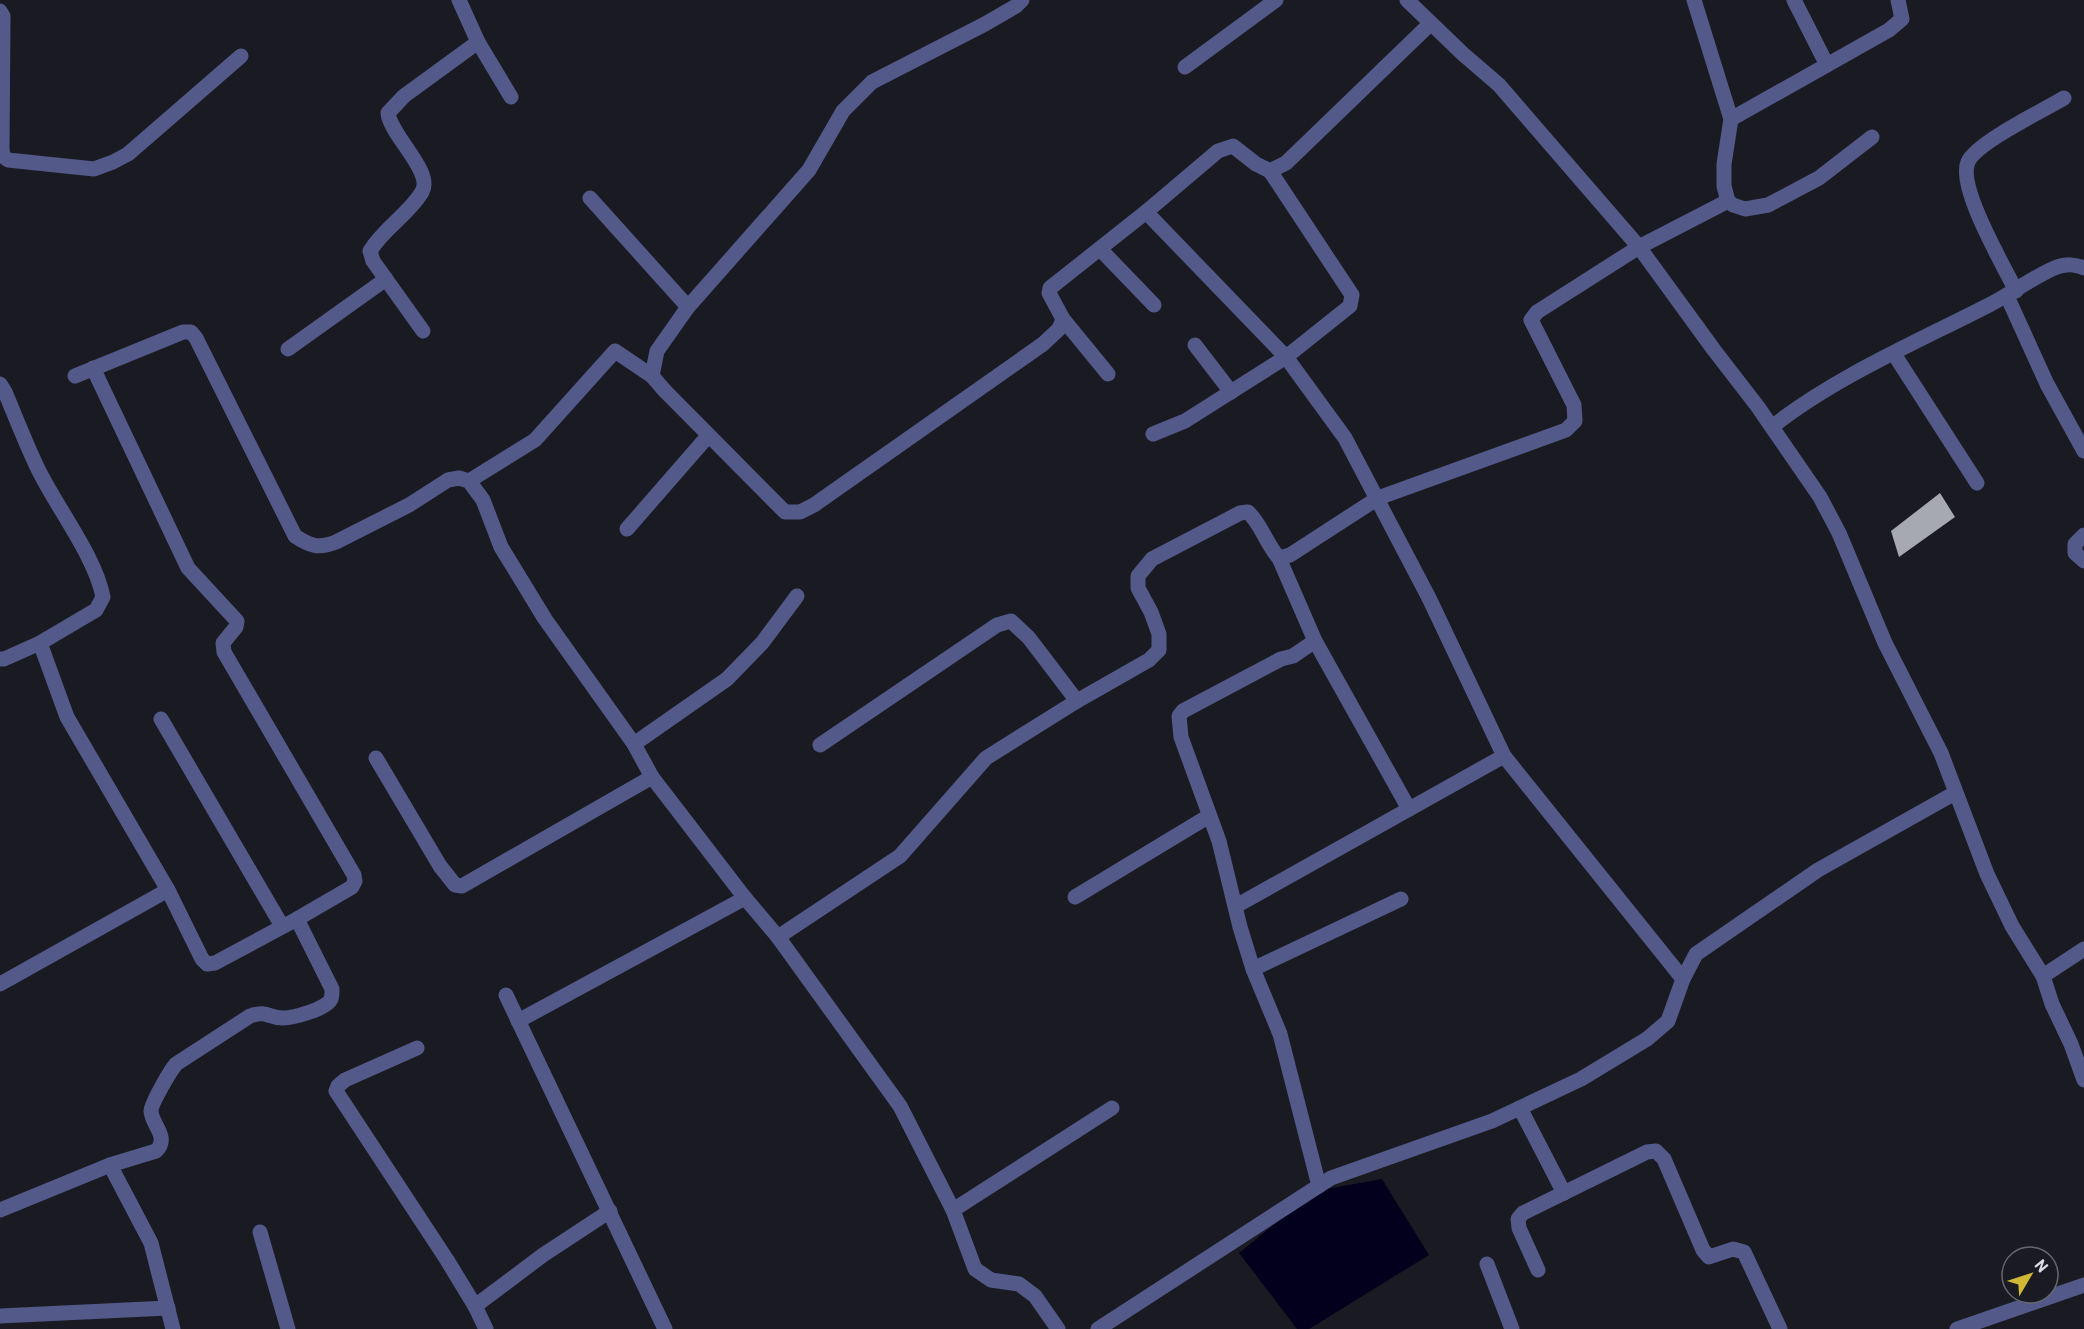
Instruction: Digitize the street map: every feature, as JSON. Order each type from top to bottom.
[{"type":"street","points":[[459,0],[478,42],[511,97]]},
{"type":"street","points":[[652,376],[657,351],[688,307],[809,170],[843,111],[872,82],[985,24],[1022,0]]},
{"type":"street","points":[[1185,67],[1276,0]]},
{"type":"street","points":[[1407,0],[1430,24],[1499,85],[1639,247],[1809,480],[1839,533],[1886,643],[1941,753],[1996,895],[2043,976],[2052,1004],[2071,1044],[2084,1080]]},
{"type":"street","points":[[1694,0],[1731,119],[1724,165],[1724,186],[1728,201],[1733,205],[1745,209],[1768,205],[1819,178],[1872,137]]},
{"type":"street","points":[[1794,0],[1827,65]]},
{"type":"street","points":[[1731,119],[1888,30],[1902,20],[1898,0]]},
{"type":"street","points":[[0,11],[3,16],[2,149],[3,156],[8,160],[94,169],[113,162],[128,154],[241,56]]},
{"type":"street","points":[[1270,171],[1286,163],[1430,24]]},
{"type":"street","points":[[423,331],[373,261],[370,251],[376,240],[408,210],[424,189],[424,179],[418,166],[389,122],[388,113],[405,96],[478,42]]},
{"type":"street","points":[[2064,98],[1979,148],[1968,162],[1966,175],[1975,209],[2047,384],[2084,451]]},
{"type":"street","points":[[1108,374],[1064,319],[1049,293],[1050,288],[1218,151],[1233,146],[1256,164],[1270,171],[1352,295],[1350,306],[1286,357],[1185,421],[1153,434]]},
{"type":"street","points":[[590,198],[688,307]]},
{"type":"street","points":[[1279,558],[1290,555],[1378,498],[1566,429],[1575,421],[1574,405],[1531,320],[1537,312],[1639,247],[1728,201]]},
{"type":"street","points":[[1146,212],[1286,357],[1345,438],[1429,598],[1504,756],[1683,979]]},
{"type":"street","points":[[1100,249],[1154,305]]},
{"type":"street","points":[[1772,427],[1788,414],[1859,372],[2011,293],[2054,268],[2071,264],[2084,268]]},
{"type":"street","points":[[288,349],[386,279]]},
{"type":"street","points":[[469,482],[535,440],[615,351],[652,376],[708,436],[785,512],[800,512],[814,505],[1043,344],[1059,329],[1064,319]]},
{"type":"street","points":[[75,376],[183,332],[191,332],[296,536],[309,545],[325,547],[336,542],[409,505],[448,480],[459,478],[469,482],[483,500],[501,547],[545,619],[634,744],[652,777],[778,937],[900,1106],[953,1210],[975,1269],[991,1280],[1019,1284],[1035,1296],[1058,1329]]},
{"type":"street","points":[[1195,345],[1231,392]]},
{"type":"street","points":[[1894,354],[1977,483]]},
{"type":"street","points":[[39,643],[67,717],[168,890],[202,959],[207,963],[214,963],[297,919],[352,886],[355,881],[354,875],[224,652],[223,644],[237,627],[237,621],[188,568],[93,368]]},
{"type":"street","points":[[0,384],[38,469],[101,584],[103,597],[96,610],[39,643],[0,659]]},
{"type":"street","points":[[627,529],[708,436]]},
{"type":"street","points":[[778,937],[900,856],[986,758],[1077,701],[1149,660],[1159,650],[1160,634],[1138,588],[1138,576],[1152,559],[1240,513],[1248,512],[1255,519],[1270,549],[1279,558],[1315,641],[1409,809]]},
{"type":"street","points":[[2084,535],[2074,544],[2075,553],[2084,561]]},
{"type":"street","points":[[634,744],[727,679],[762,643],[797,596]]},
{"type":"street","points":[[820,745],[997,625],[1011,621],[1029,638],[1077,701]]},
{"type":"street","points":[[1315,641],[1293,656],[1281,659],[1183,711],[1179,716],[1181,737],[1219,841],[1253,969],[1280,1034],[1319,1186]]},
{"type":"street","points":[[161,719],[282,926]]},
{"type":"street","points":[[1236,906],[1504,756]]},
{"type":"street","points":[[376,758],[440,866],[456,885],[462,886],[652,777]]},
{"type":"street","points":[[1098,1329],[1331,1178],[1492,1121],[1581,1079],[1647,1039],[1668,1021],[1683,979],[1696,954],[1818,870],[1955,793]]},
{"type":"street","points":[[1075,897],[1209,816]]},
{"type":"street","points":[[0,984],[168,890]]},
{"type":"street","points":[[519,1021],[745,898]]},
{"type":"street","points":[[1253,969],[1401,898]]},
{"type":"street","points":[[0,1210],[110,1165],[156,1151],[160,1146],[161,1135],[151,1112],[153,1103],[176,1064],[250,1016],[262,1012],[279,1018],[295,1018],[328,1003],[332,997],[332,989],[297,919]]},
{"type":"street","points":[[2043,976],[2084,949]]},
{"type":"street","points":[[506,995],[665,1329]]},
{"type":"street","points":[[417,1048],[345,1080],[336,1091],[447,1260],[486,1329]]},
{"type":"street","points":[[953,1210],[1112,1108]]},
{"type":"street","points":[[1520,1108],[1564,1193]]},
{"type":"street","points":[[1538,1269],[1519,1228],[1518,1219],[1523,1214],[1647,1152],[1656,1151],[1664,1159],[1703,1250],[1709,1257],[1733,1249],[1744,1252],[1780,1329]]},
{"type":"street","points":[[110,1165],[151,1243],[173,1329]]},
{"type":"street","points":[[475,1306],[543,1255],[610,1210]]},
{"type":"street","points":[[260,1232],[288,1329]]},
{"type":"street","points":[[1487,1264],[1512,1329]]},
{"type":"street","points":[[1957,1329],[2084,1285]]},
{"type":"street","points":[[0,1316],[168,1308]]},
{"type":"water","points":[[1382,1179],[1429,1255],[1309,1329],[1297,1329],[1239,1253],[1315,1191]]},
{"type":"building","points":[[1940,493],[1955,517],[1899,557],[1891,531]]}]
